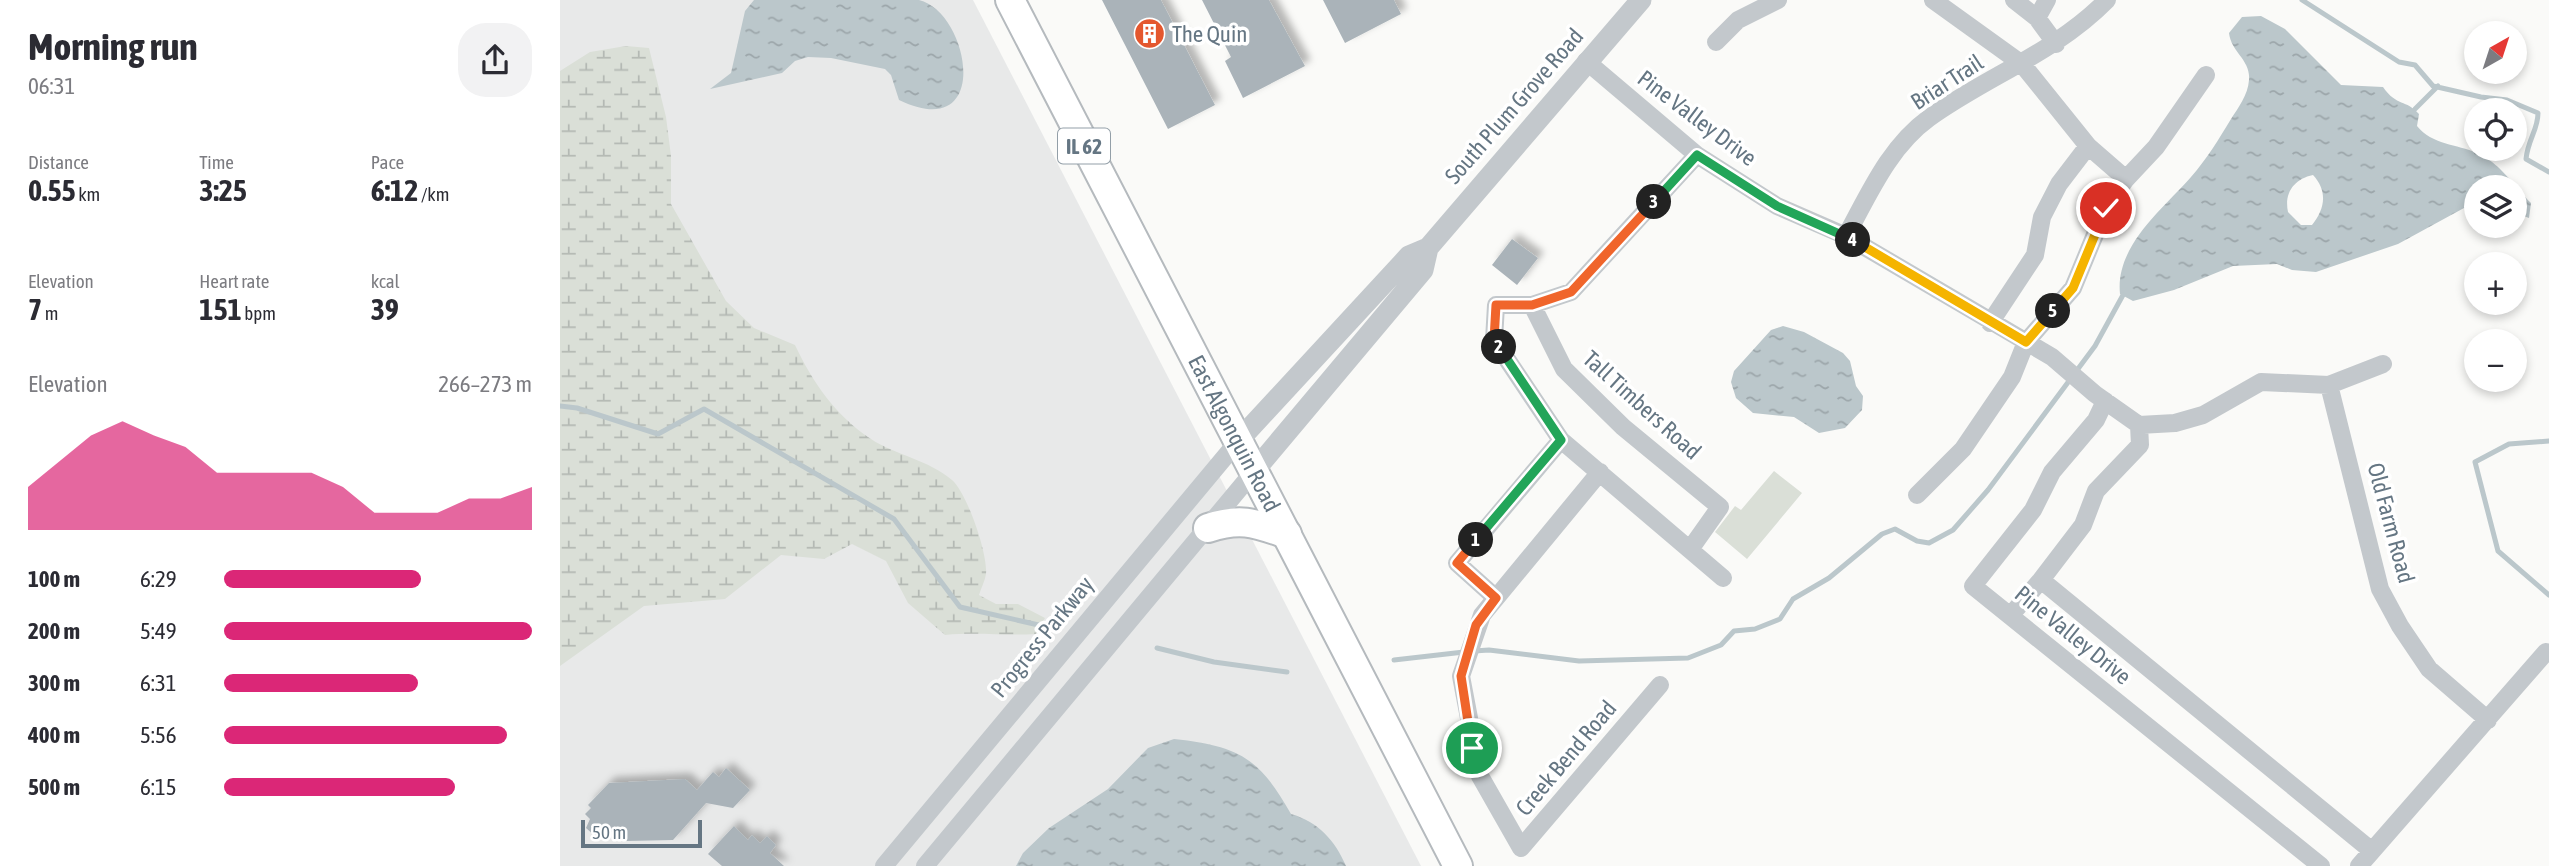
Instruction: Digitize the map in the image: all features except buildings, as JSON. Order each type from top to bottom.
[{"type":"main road","name":"East Algonquin Road","points":[[1010,0],[1458,866]]},
{"type":"main road","points":[[1208,528],[1226,522],[1249,521],[1287,534]]},
{"type":"street","name":"South Plum Grove Road","points":[[1255,470],[1423,270],[1429,248],[1586,61],[1641,0]]},
{"type":"street","points":[[1716,42],[1738,20],[1778,0]]},
{"type":"street","points":[[1933,0],[2022,64],[2088,146],[2126,179]]},
{"type":"street","points":[[2014,0],[2037,18],[2056,44]]},
{"type":"street","points":[[2037,18],[2047,0]]},
{"type":"street","name":"Briar Trail","points":[[1846,236],[1888,160],[1927,120],[2056,44],[2107,0]]},
{"type":"street","name":"Pine Valley Drive","points":[[1586,61],[1697,155],[1777,206],[1846,236],[2052,357],[2100,398],[2139,425],[2140,445],[2096,491],[2083,525],[2041,580],[2372,851]]},
{"type":"street","points":[[1917,495],[1964,449],[2012,377],[2026,342],[2073,288],[2106,208],[2126,179],[2156,148],[2206,75]]},
{"type":"street","points":[[1990,323],[2035,255],[2042,218],[2059,184],[2088,146]]},
{"type":"street","points":[[1697,155],[1571,292],[1532,305],[1496,305],[1494,340],[1561,440],[1691,548],[1723,579]]},
{"type":"street","name":"South Plum Grove Road","points":[[1239,440],[1409,256],[1429,248]]},
{"type":"street","name":"Tall Timbers Road","points":[[1532,305],[1564,369],[1623,427],[1720,507],[1691,548]]},
{"type":"street","points":[[2139,425],[2175,423],[2203,415],[2261,382],[2329,385],[2384,364]]},
{"type":"street","name":"Old Farm Road","points":[[2329,385],[2380,589],[2400,626],[2429,668],[2488,720]]},
{"type":"street","name":"Pine Valley Drive","points":[[2100,398],[2096,420],[2052,472],[2033,510],[1973,586],[2321,866]]},
{"type":"street","name":"Progress Parkway","points":[[884,866],[1239,440]]},
{"type":"street","points":[[1496,598],[1457,563],[1561,440]]},
{"type":"street","points":[[925,866],[1255,470]]},
{"type":"street","name":"Creek Bend Road","points":[[1600,472],[1476,625],[1461,676],[1480,776],[1521,848],[1660,685]]},
{"type":"street","points":[[2010,616],[2041,580]]},
{"type":"street","points":[[2359,866],[2546,652]]},
{"type":"shaded area","points":[[560,0],[973,0],[1421,866],[560,866]]},
{"type":"green space","points":[[626,46],[649,48],[666,117],[671,156],[671,204],[726,301],[754,328],[795,345],[826,397],[858,430],[880,445],[933,467],[952,480],[970,510],[984,553],[986,574],[979,595],[996,604],[1018,604],[1045,618],[1036,634],[945,635],[908,603],[886,561],[852,544],[824,559],[781,555],[725,599],[644,606],[560,666],[560,71],[590,52]]},
{"type":"green space","points":[[1774,471],[1802,493],[1747,559],[1715,532],[1735,506],[1741,510]]},
{"type":"water","points":[[754,0],[919,0],[937,10],[951,27],[960,49],[963,71],[960,91],[949,105],[929,109],[899,100],[891,75],[885,69],[831,58],[808,57],[795,61],[782,73],[710,89],[731,73],[745,11]]},
{"type":"water","points":[[2261,16],[2285,29],[2341,85],[2383,87],[2393,98],[2419,114],[2417,126],[2423,132],[2464,149],[2464,161],[2491,161],[2506,175],[2464,175],[2464,208],[2398,244],[2316,272],[2292,270],[2277,264],[2233,266],[2174,290],[2133,301],[2120,294],[2120,277],[2133,245],[2154,216],[2202,164],[2245,96],[2249,73],[2233,46],[2229,33],[2242,17]],"holes":[[[2313,175],[2321,187],[2323,200],[2320,213],[2312,225],[2301,225],[2288,212],[2289,193],[2296,183]]]},
{"type":"water","points":[[2527,199],[2531,203],[2529,218],[2527,217]]},
{"type":"water","points":[[1783,326],[1804,332],[1843,353],[1850,361],[1856,386],[1863,396],[1862,410],[1845,428],[1819,433],[1794,417],[1753,413],[1736,398],[1731,382],[1734,371],[1771,330]]},
{"type":"water","points":[[1174,739],[1231,751],[1257,767],[1291,814],[1317,827],[1331,840],[1346,866],[1016,866],[1023,853],[1049,828],[1108,789],[1148,748]]},
{"type":"waterway","points":[[2302,0],[2399,62],[2415,65],[2433,86],[2507,100],[2538,113],[2526,159],[2549,172]]},
{"type":"waterway","points":[[2415,109],[2438,86]]},
{"type":"waterway","points":[[1474,651],[1489,650],[1579,661],[1688,658],[1721,645],[1734,631],[1755,629],[1780,619],[1793,599],[1829,578],[1882,534],[1895,529],[1917,541],[1929,543],[1953,530],[1988,490],[2095,346],[2123,295]]},
{"type":"waterway","points":[[560,406],[577,408],[658,434],[704,409],[894,519],[960,607],[1043,626]]},
{"type":"waterway","points":[[2549,441],[2509,444],[2475,462],[2498,551],[2549,595]]},
{"type":"waterway","points":[[1157,648],[1214,662],[1287,672]]},
{"type":"waterway","points":[[1394,660],[1464,652]]},
{"type":"place","name":"The Quin","points":[[1149,34]]},
{"type":"route","points":[[1472,748],[1461,676],[1476,625],[1496,598],[1457,563],[1561,440],[1494,340],[1496,305],[1532,305],[1571,292],[1697,155],[1777,206],[1846,236],[2026,342],[2073,288],[2106,208]]}]
